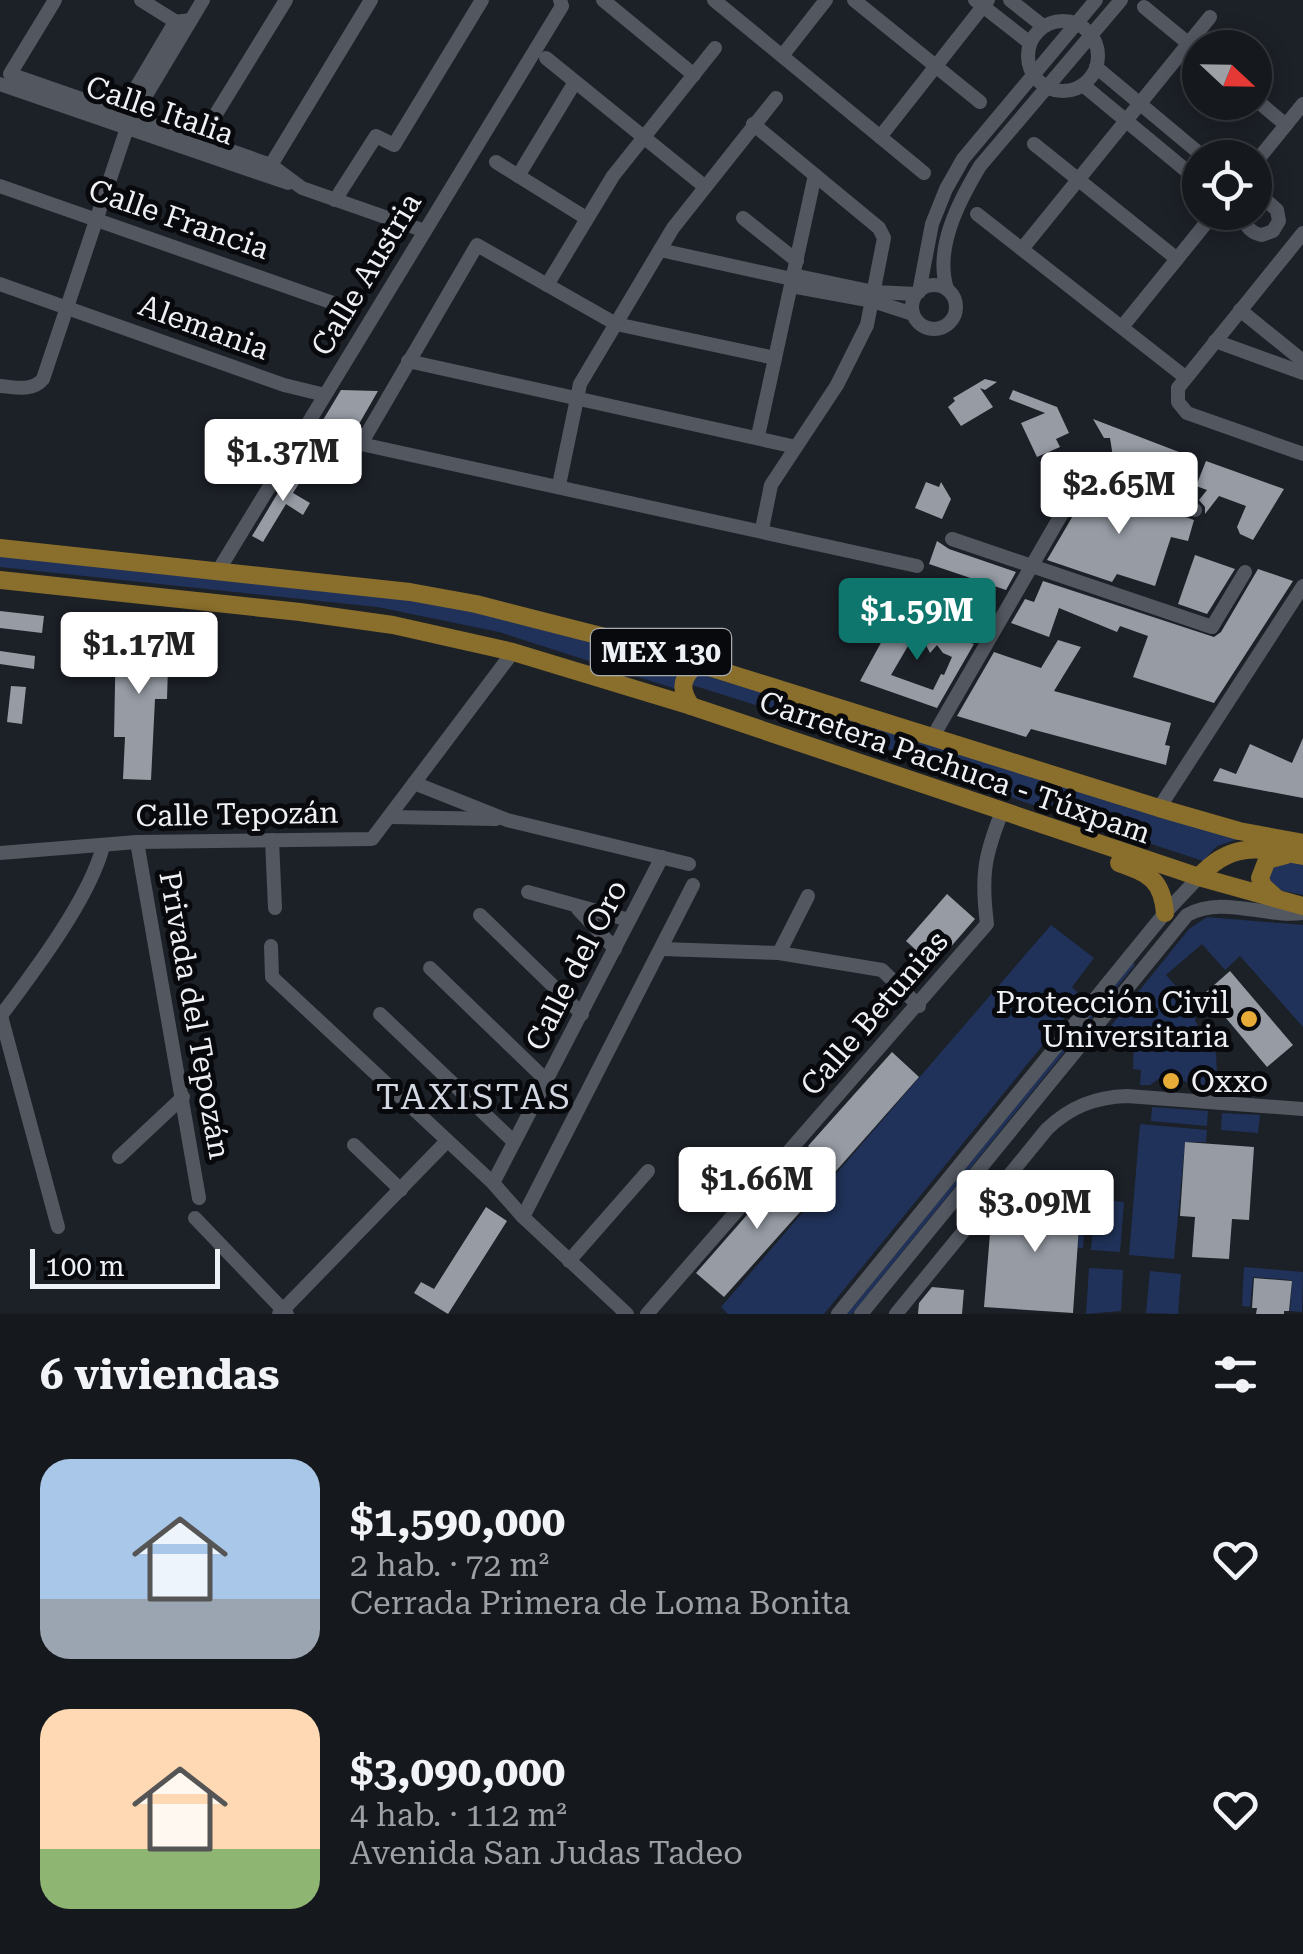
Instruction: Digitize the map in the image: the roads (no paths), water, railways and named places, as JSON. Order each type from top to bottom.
[{"type":"main road","name":"Carretera Pachuca - Túxpam","points":[[0,548],[410,592],[476,604],[704,665],[1302,851]]},
{"type":"main road","name":"Carretera Pachuca - Túxpam","points":[[0,580],[394,625],[513,652],[690,706],[1033,823],[1303,909]]},
{"type":"main road","points":[[690,706],[683,694],[683,682],[693,668],[704,665]]},
{"type":"main road","points":[[1033,823],[1062,842],[1148,876],[1162,892],[1171,919]]},
{"type":"main road","points":[[1199,877],[1217,859],[1236,850],[1302,851]]},
{"type":"main road","points":[[1278,900],[1263,886],[1260,878],[1264,866],[1272,856],[1302,851]]},
{"type":"street","points":[[5,79],[55,0]]},
{"type":"street","points":[[141,0],[184,23]]},
{"type":"street","points":[[0,386],[27,388],[36,386],[43,378],[127,119],[184,23],[203,0]]},
{"type":"street","points":[[200,140],[286,0]]},
{"type":"street","points":[[271,165],[370,0]]},
{"type":"street","points":[[336,200],[376,136],[394,145],[482,0]]},
{"type":"street","points":[[603,0],[694,75]]},
{"type":"street","points":[[782,56],[826,0]]},
{"type":"street","points":[[854,0],[980,102]]},
{"type":"street","points":[[1010,0],[1043,26]]},
{"type":"street","points":[[913,314],[932,224],[946,188],[964,158],[1096,0]]},
{"type":"street","points":[[660,250],[793,275],[874,296],[913,314],[928,328],[936,329],[950,322],[956,309],[942,264],[963,195],[980,166],[1121,0]]},
{"type":"street","points":[[720,2],[924,172]]},
{"type":"street","points":[[880,136],[982,2],[1030,43]]},
{"type":"street","name":"Calle Austria","points":[[218,571],[561,3]]},
{"type":"street","points":[[1144,6],[1182,38]]},
{"type":"street","points":[[1203,30],[1210,17]]},
{"type":"street","points":[[1056,21],[1076,24],[1090,35],[1098,51],[1096,67],[1084,85],[1068,92],[1046,88],[1033,76],[1027,57],[1030,43],[1043,26],[1056,21]]},
{"type":"street","points":[[547,285],[586,218],[643,138],[716,48]]},
{"type":"street","points":[[546,58],[704,186]]},
{"type":"street","points":[[1022,249],[1140,103],[1182,60]]},
{"type":"street","points":[[1096,67],[1184,140]]},
{"type":"street","name":"Calle Italia","points":[[5,79],[271,165],[302,188]]},
{"type":"street","points":[[518,176],[575,82]]},
{"type":"street","points":[[1084,85],[1182,167]]},
{"type":"street","points":[[558,484],[580,384],[660,250],[704,186],[776,98]]},
{"type":"street","points":[[1272,143],[1303,104]]},
{"type":"street","points":[[1272,113],[1286,125]]},
{"type":"street","name":"Calle Italia","points":[[127,119],[302,188],[425,231]]},
{"type":"street","points":[[754,124],[882,233],[874,296],[856,349],[771,485],[762,529]]},
{"type":"street","points":[[1034,144],[1177,259]]},
{"type":"street","points":[[496,162],[586,218]]},
{"type":"street","points":[[758,436],[814,175]]},
{"type":"street","name":"Calle Francia","points":[[0,186],[339,305]]},
{"type":"street","points":[[1272,205],[1297,244]]},
{"type":"street","points":[[977,214],[1185,376]]},
{"type":"street","points":[[743,218],[793,275]]},
{"type":"street","points":[[1264,235],[1273,231],[1279,218]]},
{"type":"street","points":[[1122,327],[1200,230]]},
{"type":"street","points":[[1250,230],[1297,244]]},
{"type":"street","points":[[1297,244],[1185,376],[1178,388],[1178,402],[1187,413],[1303,454]]},
{"type":"street","points":[[775,358],[616,324],[477,245],[361,444],[558,484],[917,566]]},
{"type":"street","name":"Alemania","points":[[0,284],[284,385],[325,395]]},
{"type":"street","points":[[874,296],[918,293],[934,285],[947,289]]},
{"type":"street","points":[[1240,310],[1303,360]]},
{"type":"street","points":[[1215,341],[1303,373]]},
{"type":"street","points":[[408,361],[796,447]]},
{"type":"street","points":[[932,738],[1086,472],[1196,510]]},
{"type":"street","points":[[952,539],[1212,626],[1245,572]]},
{"type":"street","points":[[1160,808],[1299,600],[1303,586]]},
{"type":"street","points":[[391,817],[513,652]]},
{"type":"street","points":[[414,784],[507,820],[689,864]]},
{"type":"street","name":"Calle Betunias","points":[[648,1314],[987,924],[982,884],[989,844],[1002,812]]},
{"type":"street","points":[[391,817],[507,820]]},
{"type":"street","name":"Calle Tepozán","points":[[0,853],[136,842],[372,838],[391,817]]},
{"type":"street","points":[[272,840],[276,908]]},
{"type":"street","name":"Privada del Tepozán","points":[[136,842],[199,1198]]},
{"type":"street","points":[[58,1226],[0,1016],[49,948],[98,864],[102,846]]},
{"type":"street","name":"Calle del Oro","points":[[493,1184],[662,857]]},
{"type":"street","points":[[861,1314],[1171,919],[1199,877]]},
{"type":"street","points":[[523,1217],[693,885]]},
{"type":"street","points":[[528,892],[629,920]]},
{"type":"street","points":[[780,953],[808,896]]},
{"type":"street","points":[[838,1314],[1171,919],[1214,906],[1288,914],[1303,909]]},
{"type":"street","points":[[578,908],[614,949]]},
{"type":"street","points":[[480,915],[582,1014]]},
{"type":"street","points":[[272,946],[272,977],[627,1314]]},
{"type":"street","points":[[662,949],[780,953],[882,970],[919,1006]]},
{"type":"street","points":[[430,968],[547,1081]]},
{"type":"street","points":[[380,1014],[511,1146]]},
{"type":"street","points":[[896,1314],[1047,1128],[1071,1110],[1098,1099],[1127,1096],[1303,1110]]},
{"type":"street","points":[[119,1157],[183,1097]]},
{"type":"street","points":[[195,1218],[283,1313],[446,1142]]},
{"type":"street","points":[[354,1145],[401,1190]]},
{"type":"street","name":"Calle del Oro","points":[[480,1172],[511,1146]]},
{"type":"street","points":[[570,1261],[648,1171]]},
{"type":"place","name":"Protección Civil Universitaria","points":[[1249,1019]]},
{"type":"place","name":"Oxxo","points":[[1171,1081]]},
{"type":"district","name":"TAXISTAS","points":[[474,1097]]}]
